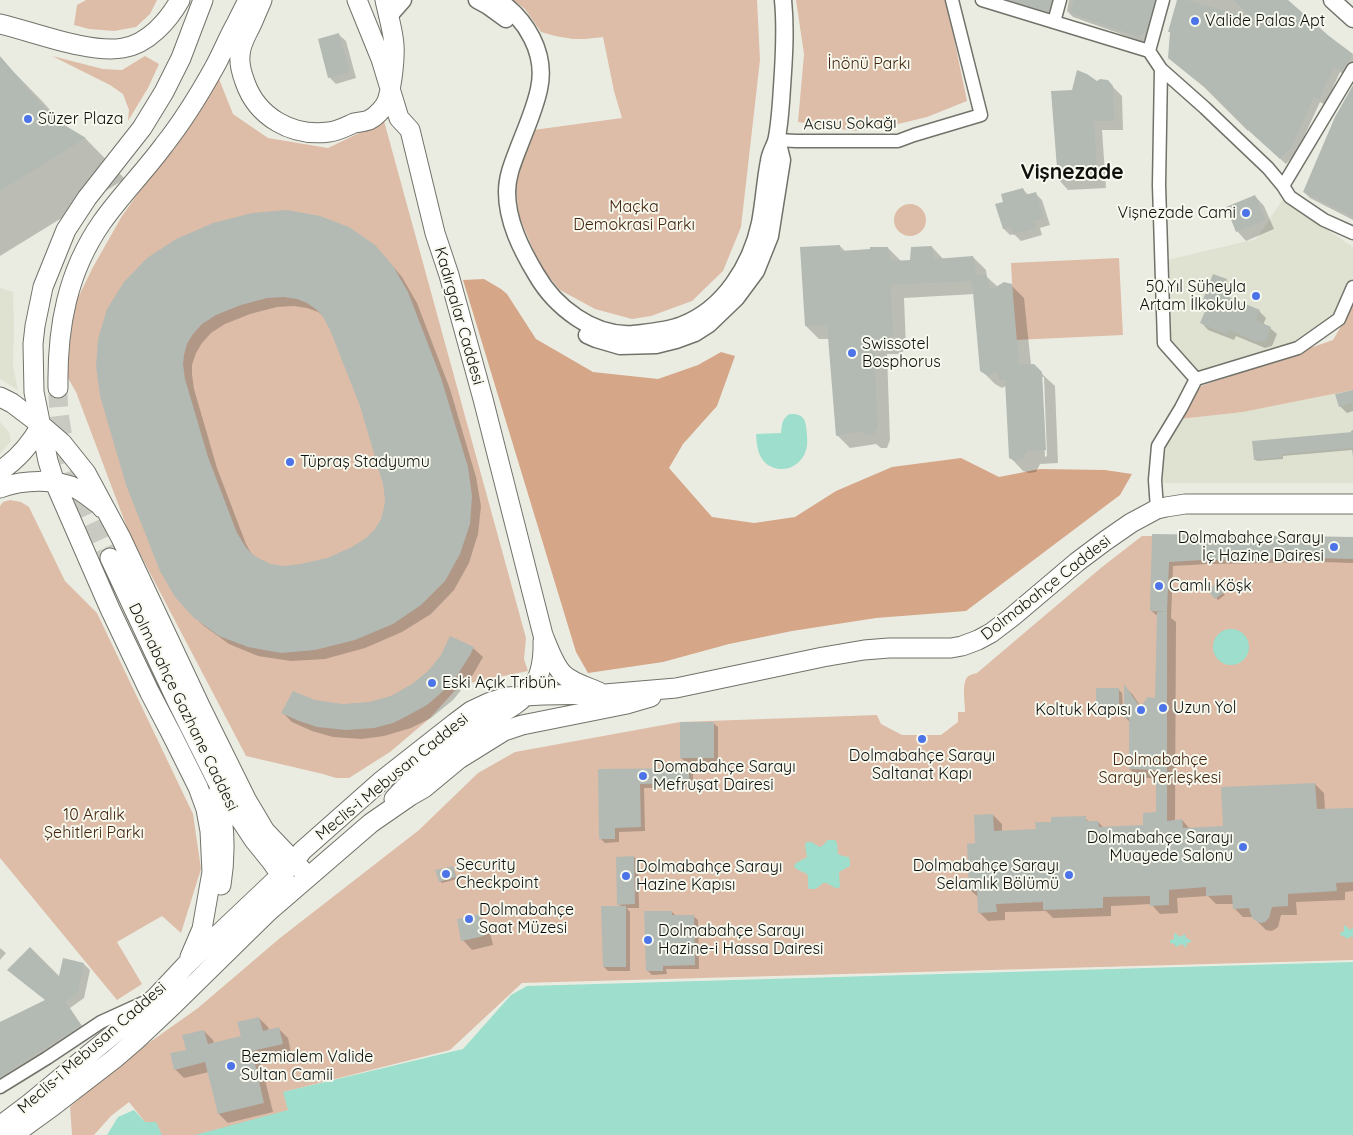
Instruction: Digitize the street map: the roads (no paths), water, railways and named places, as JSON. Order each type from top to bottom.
[{"type":"main road","points":[[0,24],[76,45],[104,49],[123,48],[136,44],[149,36],[176,8],[180,0]]},
{"type":"main road","points":[[202,0],[181,58],[164,92],[142,128],[66,230],[48,272],[40,301],[33,344],[34,392],[48,461],[55,483],[110,609],[198,787],[206,809],[210,832],[212,872],[202,929]]},
{"type":"main road","points":[[58,388],[58,363],[62,324],[72,278],[81,259],[92,237],[103,221],[164,145],[193,104],[215,67],[248,0]]},
{"type":"main road","points":[[262,0],[241,44],[242,73],[249,93],[260,110],[276,121],[292,130],[314,132],[329,132],[369,120],[384,107],[388,98],[390,89],[381,59],[357,0]]},
{"type":"main road","points":[[373,0],[383,35],[394,59]]},
{"type":"main road","points":[[387,8],[403,0]]},
{"type":"main road","points":[[477,0],[498,12],[518,33],[531,63],[533,76],[528,97],[500,173],[498,193],[500,211],[512,251],[538,295],[555,314],[575,329],[596,339],[620,346],[656,345],[695,333],[709,324],[736,298],[756,271],[770,236],[782,160],[777,140],[783,72],[783,0]]},
{"type":"main road","points":[[498,0],[510,9],[531,35],[538,51],[541,66],[539,88],[508,176],[509,213],[522,250],[540,280],[559,304],[577,318],[598,329],[624,334],[658,331],[689,322],[714,306],[736,280],[749,258],[760,224],[769,157],[777,140]]},
{"type":"main road","points":[[1332,0],[1353,19]]},
{"type":"main road","name":"Kadırgalar Caddesi","points":[[387,8],[394,45],[390,89],[399,118],[410,130],[435,233],[449,274],[543,635],[550,653],[562,673],[569,679],[605,694]]},
{"type":"main road","points":[[0,397],[12,403],[62,443],[86,473],[97,491],[246,799],[288,868],[292,892]]},
{"type":"main road","points":[[0,471],[10,465],[21,454],[41,425]]},
{"type":"main road","points":[[0,488],[13,483],[32,481],[67,485],[77,489],[100,505],[109,517]]},
{"type":"main road","name":"Dolmabahçe Caddesi","points":[[676,688],[864,650],[951,648],[978,640],[1012,617],[1105,541],[1157,509],[1185,504],[1353,504]]},
{"type":"main road","name":"Dolmabahçe Gazhane Caddesi","points":[[110,558],[176,699],[223,793],[254,840],[288,868]]},
{"type":"main road","name":"Kadırgalar Caddesi","points":[[526,696],[535,683],[542,666],[543,635]]},
{"type":"main road","name":"Meclis-i Mebusan Caddesi","points":[[0,1126],[115,1033],[156,997],[186,965],[288,868],[302,851],[373,788],[466,715],[488,703],[506,697],[605,694],[676,688]]},
{"type":"main road","name":"Meclis-i Mebusan Caddesi","points":[[13,1135],[136,1040],[262,918],[379,817],[424,788],[459,759],[504,731],[539,721],[627,704],[676,688]]},
{"type":"main road","points":[[379,817],[407,784],[446,751],[470,732],[526,696]]},
{"type":"main road","points":[[186,965],[202,929],[216,904],[225,854],[222,816],[213,772]]},
{"type":"main road","points":[[288,868],[308,877]]},
{"type":"street","name":"Acısu Sokağı","points":[[777,140],[898,142],[914,135],[981,115],[952,0]]},
{"type":"street","points":[[982,0],[1149,51],[1161,69],[1212,114],[1268,168],[1290,197],[1324,220],[1353,233]]},
{"type":"street","points":[[1054,22],[1060,0]]},
{"type":"street","points":[[1149,51],[1164,0]]},
{"type":"street","points":[[1161,69],[1159,185],[1164,343],[1196,379]]},
{"type":"street","points":[[1283,186],[1353,69]]},
{"type":"street","points":[[1157,509],[1155,480],[1158,446],[1196,379],[1298,348],[1339,319],[1353,288]]},
{"type":"street","points":[[0,1087],[101,1022],[156,997]]},
{"type":"water","points":[[790,414],[799,415],[804,420],[807,431],[807,448],[797,464],[788,468],[777,469],[767,464],[761,457],[756,434],[781,433],[784,419]]},
{"type":"water","points":[[1231,629],[1238,630],[1244,634],[1248,640],[1248,654],[1244,660],[1238,664],[1231,665],[1224,664],[1218,660],[1214,654],[1213,647],[1214,640],[1218,634],[1224,630]]},
{"type":"water","points":[[828,840],[836,841],[838,854],[849,857],[850,866],[839,872],[840,887],[836,888],[824,883],[815,889],[809,889],[807,874],[796,869],[794,866],[807,857],[806,842],[812,842],[819,847]]},
{"type":"water","points":[[1345,925],[1350,930],[1353,927],[1353,938],[1351,936],[1347,939],[1340,935],[1344,931]]},
{"type":"water","points":[[1175,933],[1180,937],[1185,934],[1186,938],[1191,940],[1191,942],[1187,943],[1186,948],[1182,944],[1176,947],[1170,943],[1170,940],[1174,939]]},
{"type":"water","points":[[1353,962],[1353,1135],[195,1135],[288,1110],[283,1092],[463,1049],[511,995],[527,986]]},
{"type":"water","points":[[134,1110],[145,1122],[156,1122],[162,1135],[107,1135],[118,1117]]},
{"type":"tunnel","points":[[58,388],[59,411],[67,454],[82,497],[110,558]]},
{"type":"place","name":"Valide Palas Apt","points":[[1195,21]]},
{"type":"place","name":"Süzer Plaza","points":[[28,119]]},
{"type":"place","name":"Vişnezade Cami","points":[[1246,213]]},
{"type":"place","name":"50.Yıl Süheyla Artam İlkokulu","points":[[1256,296]]},
{"type":"place","name":"Swissotel Bosphorus","points":[[852,353]]},
{"type":"place","name":"Tüpraş Stadyumu","points":[[290,462]]},
{"type":"place","name":"Dolmabahçe Sarayı İç Hazine Dairesi","points":[[1334,547]]},
{"type":"place","name":"Camlı Köşk","points":[[1159,586]]},
{"type":"place","name":"Eski Açık Tribün","points":[[432,683]]},
{"type":"place","name":"Uzun Yol","points":[[1163,708]]},
{"type":"place","name":"Koltuk Kapısı","points":[[1141,710]]},
{"type":"place","name":"Dolmabahçe Sarayı Saltanat Kapı","points":[[922,739]]},
{"type":"place","name":"Domabahçe Sarayı Mefruşat Dairesi","points":[[643,776]]},
{"type":"place","name":"Dolmabahçe Sarayı Muayede Salonu","points":[[1243,847]]},
{"type":"place","name":"Security Checkpoint","points":[[446,874]]},
{"type":"place","name":"Dolmabahçe Sarayı Selamlık Bölümü","points":[[1069,875]]},
{"type":"place","name":"Dolmabahçe Sarayı Hazine Kapısı","points":[[626,876]]},
{"type":"place","name":"Dolmabahçe Saat Müzesi","points":[[469,919]]},
{"type":"place","name":"Dolmabahçe Sarayı Hazine-i Hassa Dairesi","points":[[648,940]]},
{"type":"place","name":"Bezmialem Valide Sultan Camii","points":[[231,1066]]},
{"type":"district","name":"Vişnezade","points":[[1072,173]]},
{"type":"park label","name":"İnönü Parkı","points":[[869,64]]},
{"type":"park label","name":"Maçka Demokrasi Parkı","points":[[634,216]]},
{"type":"park label","name":"Dolmabahçe Sarayı Yerleşkesi","points":[[1160,769]]},
{"type":"park label","name":"10 Aralık Şehitleri Parkı","points":[[94,824]]}]
